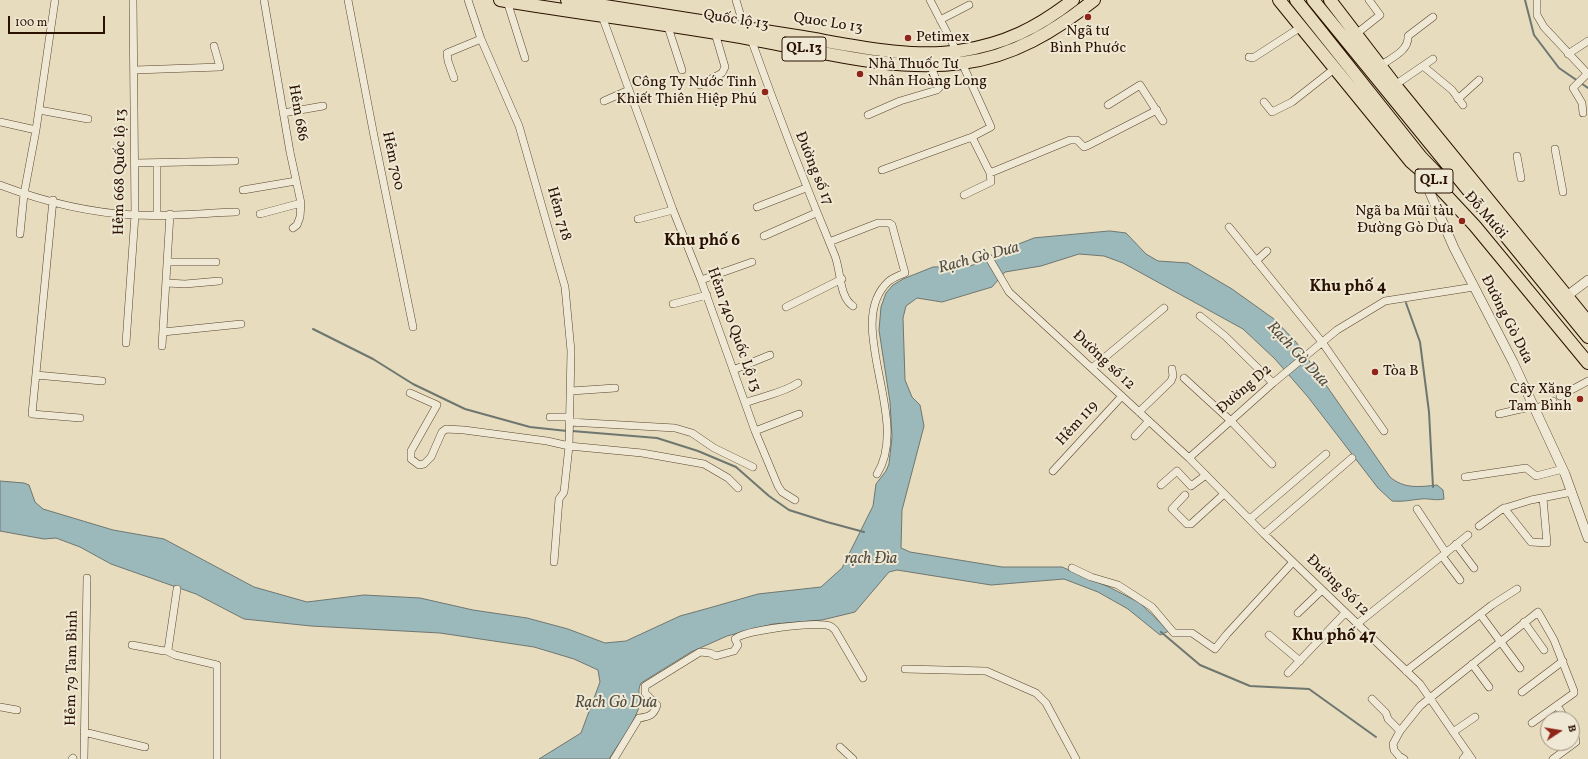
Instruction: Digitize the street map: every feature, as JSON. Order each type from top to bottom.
[{"type":"highway","name":"Quoc Lo 13","points":[[567,0],[596,2],[890,50],[923,53],[957,52],[983,47],[1017,36],[1048,20],[1073,0]]},
{"type":"highway","name":"Quốc lộ 13","points":[[503,1],[715,33],[871,60],[931,66],[962,64],[993,57],[1026,44],[1056,28],[1094,0]]},
{"type":"highway","name":"Đỗ Mười","points":[[1279,0],[1411,162],[1422,162],[1446,184],[1588,355]]},
{"type":"highway","name":"QL.1","points":[[1290,0],[1350,72]]},
{"type":"highway","name":"QL.1","points":[[1296,0],[1350,72]]},
{"type":"highway","name":"QL.1","points":[[1313,0],[1363,60]]},
{"type":"highway","name":"QL.1","points":[[1318,0],[1363,60]]},
{"type":"highway","name":"Đỗ Mười","points":[[1330,0],[1380,66],[1448,150],[1562,299],[1588,337]]},
{"type":"highway","name":"Đỗ Mười","points":[[1363,60],[1431,147],[1464,186],[1562,299],[1588,322]]},
{"type":"highway","name":"Đỗ Mười","points":[[1350,72],[1422,162],[1433,181],[1475,226],[1588,363]]},
{"type":"highway","points":[[1431,147],[1448,150],[1464,186]]},
{"type":"highway","points":[[1433,181],[1446,184]]},
{"type":"street","points":[[20,234],[24,194],[36,130],[55,0]]},
{"type":"street","name":"Hẻm 668 Quốc lộ 13","points":[[126,343],[135,215],[136,163],[134,0]]},
{"type":"street","name":"Hẻm 686","points":[[264,0],[283,113],[301,202],[300,217],[293,228]]},
{"type":"street","name":"Hẻm 700","points":[[348,0],[413,327]]},
{"type":"street","name":"Hẻm 718","points":[[468,0],[481,39],[519,126],[565,287],[572,351],[569,446],[564,492],[559,499],[554,562]]},
{"type":"street","points":[[736,0],[744,27]]},
{"type":"street","points":[[930,0],[957,52]]},
{"type":"street","points":[[1356,34],[1380,15],[1369,0]]},
{"type":"street","points":[[1537,0],[1537,15],[1544,28],[1586,75],[1573,88],[1582,103],[1583,113]]},
{"type":"street","points":[[503,1],[525,58]]},
{"type":"street","points":[[940,20],[969,5]]},
{"type":"street","name":"Hẻm 740 Quốc Lộ 13","points":[[602,16],[673,210],[707,296],[755,431],[772,473],[782,492],[795,500]]},
{"type":"street","points":[[1380,66],[1406,47],[1408,36],[1433,17]]},
{"type":"street","points":[[668,26],[682,70]]},
{"type":"street","points":[[1249,57],[1253,58],[1260,54],[1301,27]]},
{"type":"street","points":[[700,85],[722,73],[725,67],[715,33]]},
{"type":"street","points":[[454,78],[447,53],[481,39]]},
{"type":"street","name":"Đường số 17","points":[[750,39],[806,188],[828,242],[836,257],[845,298],[853,306]]},
{"type":"street","points":[[1568,54],[1588,41]]},
{"type":"street","points":[[135,70],[220,68],[214,46]]},
{"type":"street","points":[[1395,85],[1433,59]]},
{"type":"street","points":[[882,170],[972,138],[991,127],[962,64]]},
{"type":"street","points":[[868,115],[900,101],[937,90],[938,88],[931,66]]},
{"type":"street","points":[[1423,66],[1452,90],[1463,106]]},
{"type":"street","points":[[1264,102],[1272,112],[1292,102],[1334,68]]},
{"type":"street","points":[[1458,99],[1479,80]]},
{"type":"street","points":[[1108,105],[1140,85],[1163,121]]},
{"type":"street","points":[[604,101],[629,90]]},
{"type":"street","points":[[283,113],[323,106]]},
{"type":"street","points":[[39,110],[88,119]]},
{"type":"street","points":[[990,173],[1070,140],[1077,140],[1084,147],[1157,110]]},
{"type":"street","points":[[0,122],[36,130]]},
{"type":"street","points":[[964,195],[992,182],[990,173],[972,138]]},
{"type":"street","points":[[1555,149],[1563,192]]},
{"type":"street","points":[[1517,156],[1521,178]]},
{"type":"street","points":[[136,163],[235,161]]},
{"type":"street","name":"Đường Gò Dưa","points":[[1422,162],[1454,248],[1535,408],[1563,469],[1588,538]]},
{"type":"street","points":[[157,163],[157,214]]},
{"type":"street","points":[[243,190],[296,181]]},
{"type":"street","points":[[0,185],[24,194],[94,210],[135,215],[236,212]]},
{"type":"street","points":[[757,207],[806,188]]},
{"type":"street","points":[[53,200],[32,414],[80,418]]},
{"type":"street","points":[[260,214],[301,202]]},
{"type":"street","points":[[638,219],[673,210]]},
{"type":"street","points":[[764,236],[816,213]]},
{"type":"street","points":[[162,346],[170,214]]},
{"type":"street","points":[[828,242],[878,223],[889,223],[892,225],[905,273],[889,281],[878,295],[874,304],[872,318],[872,334],[886,411],[887,436],[884,460],[877,474]]},
{"type":"street","points":[[1229,227],[1322,342],[1384,430]]},
{"type":"street","points":[[1256,261],[1267,251]]},
{"type":"street","name":"Đường số 12","points":[[989,258],[1001,281],[1009,292],[1189,458]]},
{"type":"street","points":[[168,262],[216,262]]},
{"type":"street","points":[[701,280],[752,262]]},
{"type":"street","points":[[786,308],[842,279]]},
{"type":"street","points":[[1562,299],[1588,280]]},
{"type":"street","points":[[167,283],[185,284],[219,281]]},
{"type":"street","name":"Đường D2","points":[[1189,458],[1307,354],[1337,330],[1385,301],[1474,287]]},
{"type":"street","points":[[673,304],[707,296]]},
{"type":"street","points":[[1092,368],[1164,308]]},
{"type":"street","points":[[1200,316],[1225,336],[1273,383]]},
{"type":"street","points":[[163,332],[241,324]]},
{"type":"street","points":[[734,370],[770,355]]},
{"type":"street","points":[[1139,412],[1171,381],[1173,376],[1172,369]]},
{"type":"street","points":[[36,375],[102,381]]},
{"type":"street","points":[[1184,378],[1231,421],[1272,464]]},
{"type":"street","points":[[1560,396],[1588,381]]},
{"type":"street","points":[[746,403],[767,395],[787,391],[798,383]]},
{"type":"street","points":[[571,391],[615,388]]},
{"type":"street","points":[[410,394],[437,405],[411,451],[411,459],[419,465],[424,464],[431,457],[442,432],[446,429],[505,434],[569,446],[642,453],[704,464],[728,478],[738,488]]},
{"type":"street","name":"Hẻm 119","points":[[1053,470],[1122,396]]},
{"type":"street","points":[[1500,414],[1535,408],[1553,401]]},
{"type":"street","points":[[755,431],[799,414]]},
{"type":"street","points":[[550,417],[675,428],[692,433],[714,448],[753,467]]},
{"type":"street","points":[[1135,436],[1149,421]]},
{"type":"street","points":[[1250,519],[1326,454]]},
{"type":"street","name":"Đường Số 12","points":[[1189,458],[1264,534],[1420,684],[1470,756]]},
{"type":"street","points":[[1264,534],[1352,458]]},
{"type":"street","points":[[1465,477],[1526,468],[1536,476],[1563,469]]},
{"type":"street","points":[[1161,485],[1177,472],[1191,486],[1206,475]]},
{"type":"street","points":[[1479,526],[1504,508],[1572,492]]},
{"type":"street","points":[[1185,496],[1172,509],[1186,524],[1191,524],[1224,494]]},
{"type":"street","points":[[1504,508],[1531,542],[1547,543],[1543,498]]},
{"type":"street","points":[[1418,509],[1460,580]]},
{"type":"street","points":[[1357,624],[1468,535]]},
{"type":"street","points":[[1456,544],[1474,568]]},
{"type":"street","points":[[1072,568],[1092,577],[1118,585],[1152,607],[1174,634],[1192,633],[1216,649],[1227,634],[1293,562]]},
{"type":"street","name":"Hẻm 79 Tam Bình","points":[[84,759],[87,578]]},
{"type":"street","points":[[166,651],[169,648],[177,589]]},
{"type":"street","points":[[1406,671],[1480,614],[1517,589]]},
{"type":"street","points":[[1298,613],[1322,590]]},
{"type":"street","points":[[1404,759],[1399,756],[1393,746],[1400,730],[1420,706],[1429,697],[1538,612],[1554,640],[1574,687],[1574,693],[1532,723]]},
{"type":"street","points":[[1288,673],[1345,613]]},
{"type":"street","points":[[1480,614],[1520,668]]},
{"type":"street","points":[[1524,622],[1544,650]]},
{"type":"street","points":[[614,759],[639,718],[652,715],[655,710],[657,705],[646,693],[645,686],[700,652],[710,653],[716,656],[734,651],[738,645],[735,639],[739,635],[767,628],[820,625],[830,626],[835,630],[863,678]]},
{"type":"street","points":[[1268,635],[1300,661]]},
{"type":"street","points":[[132,645],[166,651],[175,655],[217,665],[217,759]]},
{"type":"street","points":[[1522,692],[1563,661]]},
{"type":"street","points":[[1472,664],[1489,688]]},
{"type":"street","points":[[905,669],[986,671],[1036,693],[1046,703],[1076,759]]},
{"type":"street","points":[[1372,699],[1386,713],[1388,719],[1400,730]]},
{"type":"street","points":[[1557,706],[1560,711]]},
{"type":"street","points":[[0,707],[17,710]]},
{"type":"street","points":[[1454,732],[1475,717]]},
{"type":"street","points":[[84,732],[145,747]]},
{"type":"street","points":[[840,747],[853,759]]},
{"type":"street","points":[[1553,759],[1564,751]]},
{"type":"street","points":[[1463,759],[1470,756]]},
{"type":"water","name":"rạch Đìa","points":[[1110,231],[1126,233],[1146,254],[1158,261],[1188,263],[1232,289],[1274,319],[1296,342],[1390,477],[1401,484],[1406,485],[1418,487],[1437,485],[1443,490],[1444,499],[1392,501],[1378,488],[1308,397],[1275,359],[1243,329],[1123,263],[1104,256],[1079,254],[1041,266],[1005,272],[992,287],[942,302],[917,298],[906,306],[903,318],[905,380],[912,397],[920,405],[924,426],[902,510],[901,548],[910,552],[1002,567],[1062,567],[1109,587],[1140,603],[1169,631],[1160,635],[1128,609],[1098,592],[1064,579],[991,585],[897,570],[889,572],[855,612],[822,620],[773,624],[727,636],[691,652],[641,683],[639,690],[638,710],[609,759],[539,759],[581,733],[600,682],[598,670],[574,659],[534,647],[440,633],[311,626],[244,619],[196,594],[111,564],[80,547],[56,538],[44,539],[0,531],[0,481],[24,483],[29,485],[35,502],[43,509],[113,530],[164,539],[254,587],[307,602],[364,595],[420,598],[473,610],[527,618],[568,629],[605,643],[626,641],[680,616],[758,594],[821,587],[842,568],[873,506],[876,484],[886,471],[889,464],[892,437],[890,402],[879,330],[881,307],[886,293],[893,285],[903,279],[933,267],[970,266],[1001,255],[1006,249],[1034,238]]},
{"type":"waterway","points":[[1525,0],[1534,35],[1559,68],[1588,88]]},
{"type":"waterway","name":"Rạch Gò Dưa","points":[[1406,303],[1420,342],[1429,412],[1433,487]]},
{"type":"waterway","points":[[313,329],[373,359],[413,384],[465,409],[530,427],[567,431]]},
{"type":"waterway","points":[[572,431],[657,438],[698,451],[736,467],[769,496],[789,510],[864,532]]},
{"type":"waterway","points":[[1161,632],[1200,665],[1250,686],[1309,689],[1376,737]]},
{"type":"place","name":"Ngã tư Bình Phước","points":[[1088,17]]},
{"type":"place","name":"Petimex","points":[[908,38]]},
{"type":"place","name":"Nhà Thuốc Tư Nhân Hoàng Long","points":[[860,74]]},
{"type":"place","name":"Công Ty Nước Tinh Khiết Thiên Hiệp Phú","points":[[765,92]]},
{"type":"place","name":"Ngã ba Mũi tàu Đường Gò Dưa","points":[[1462,221]]},
{"type":"place","name":"Tòa B","points":[[1375,372]]},
{"type":"place","name":"Cây Xăng Tam Bình","points":[[1580,399]]},
{"type":"district","name":"Khu phố 6","points":[[702,242]]},
{"type":"district","name":"Khu phố 4","points":[[1348,288]]},
{"type":"district","name":"Khu phố 47","points":[[1334,637]]}]
